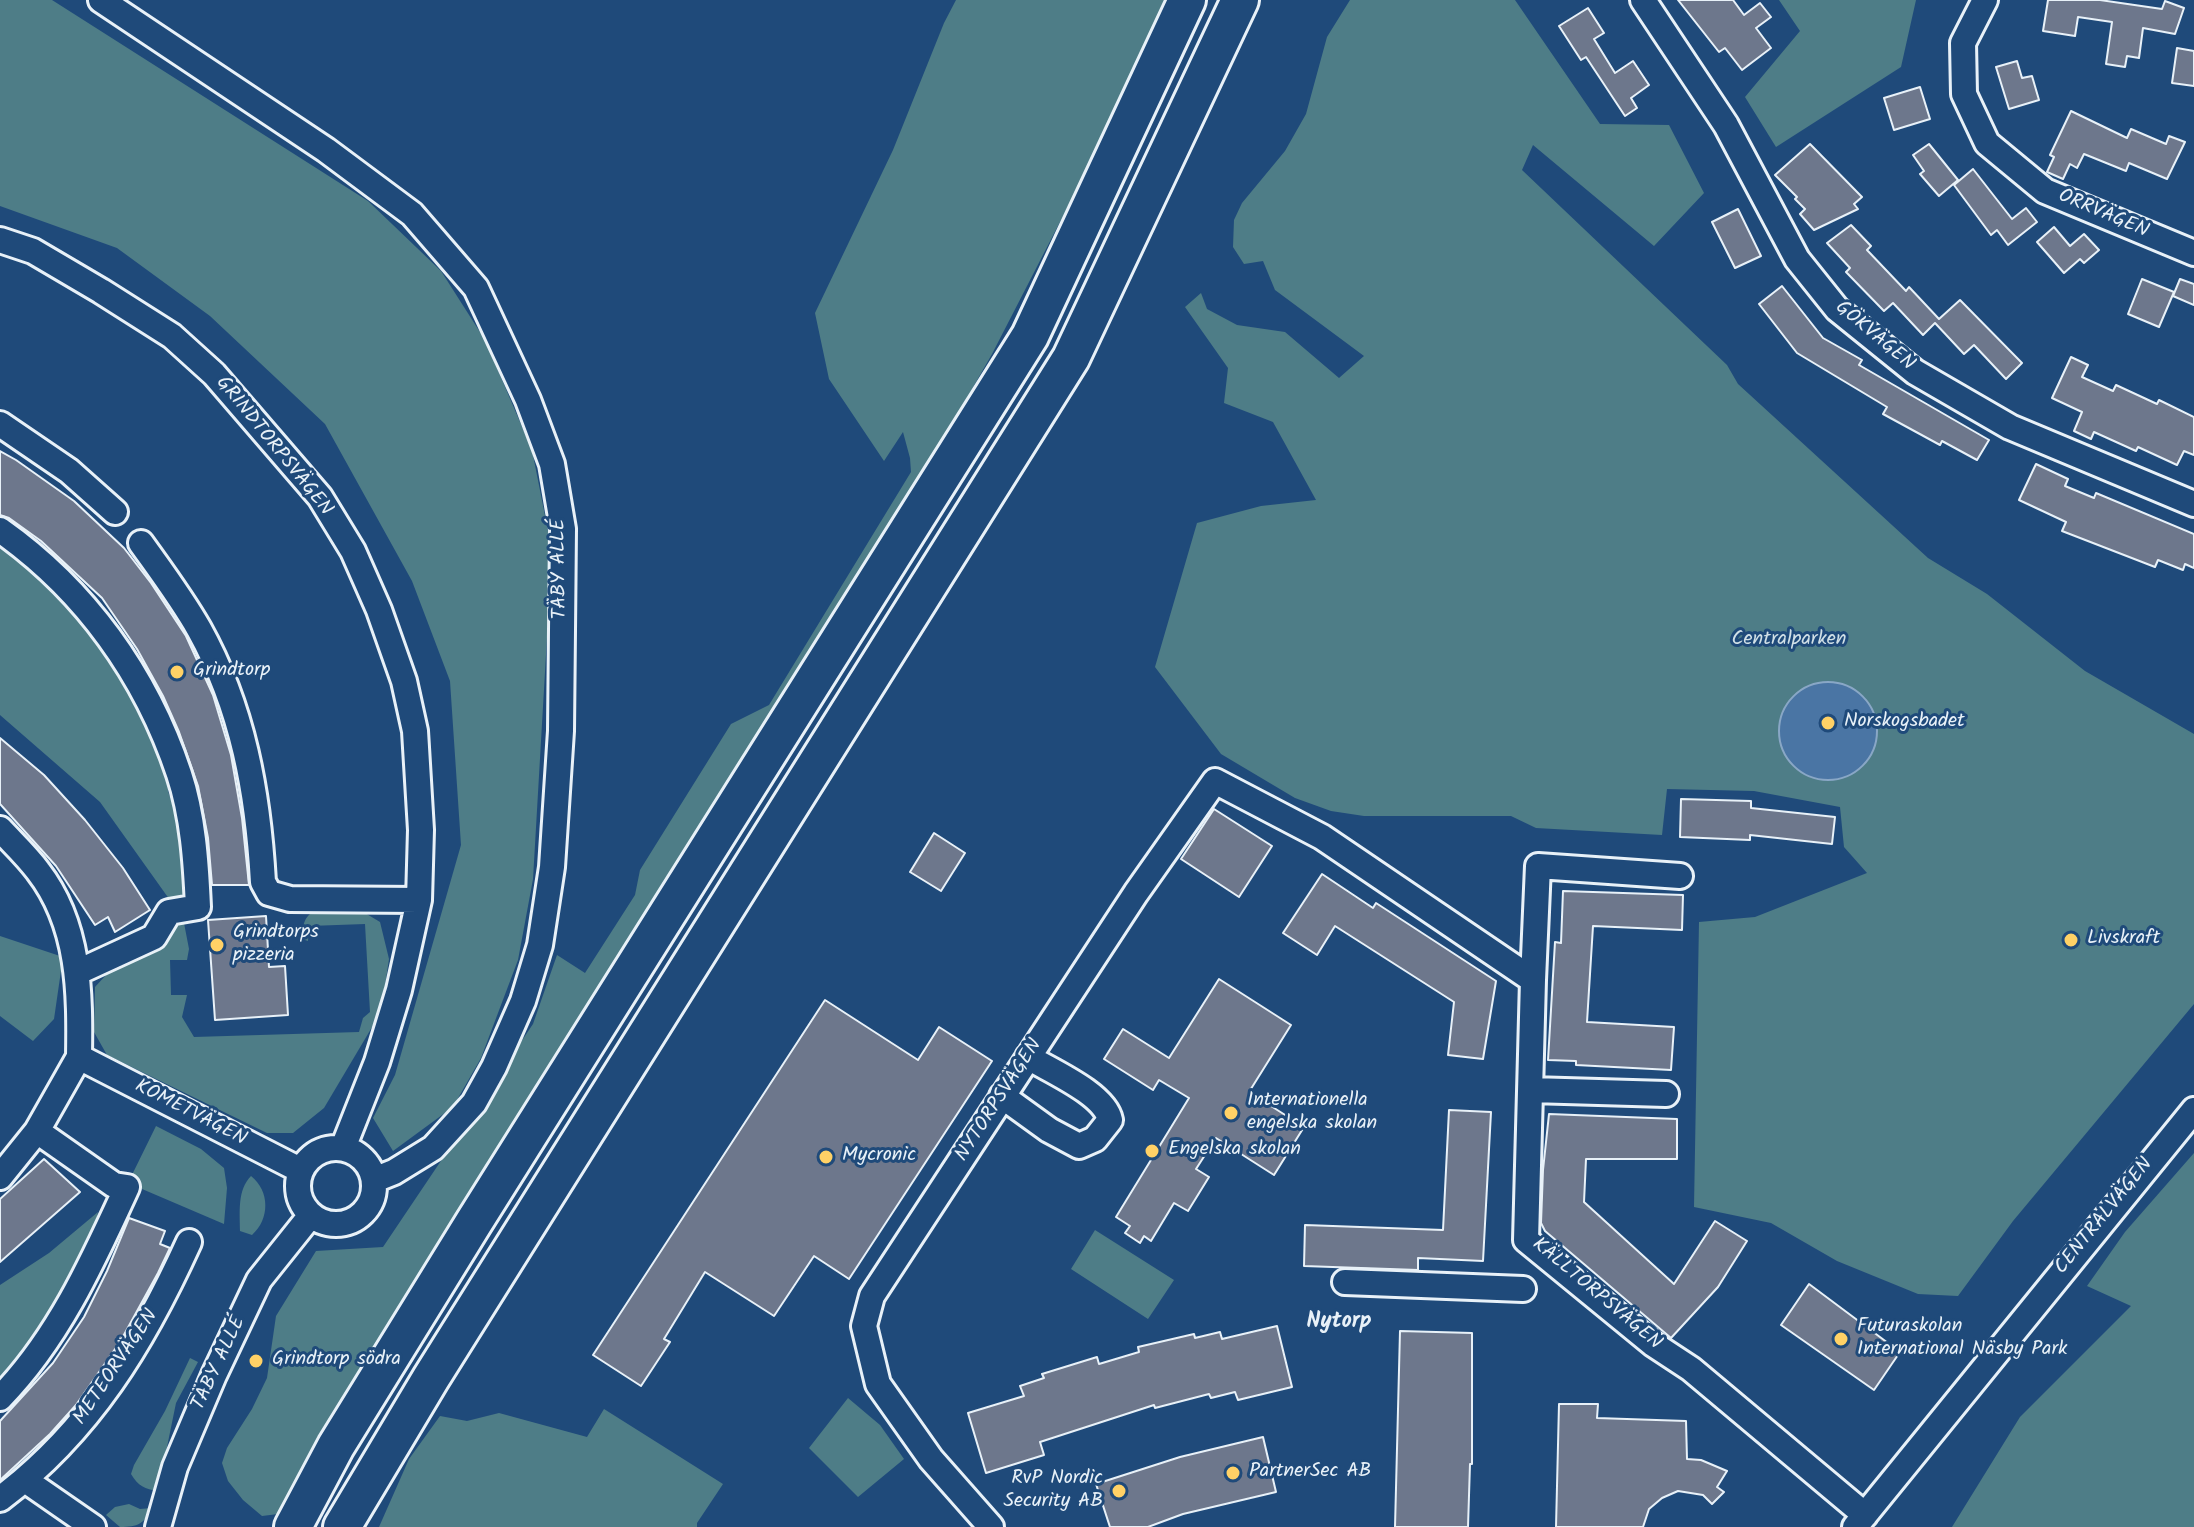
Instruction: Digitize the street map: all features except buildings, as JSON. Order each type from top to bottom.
[{"type":"highway","points":[[293,1527],[336,1446],[1030,336],[1187,0]]},
{"type":"highway","points":[[342,1527],[431,1378],[1071,358],[1240,0]]},
{"type":"street","name":"TÄBY ALLÉ","points":[[101,0],[326,150],[412,214],[476,288],[528,400],[552,464],[563,529],[561,731],[552,867],[540,945],[523,1001],[494,1067],[474,1103],[433,1148],[394,1172],[374,1180]]},
{"type":"street","name":"GÖKVÄGEN","points":[[1643,0],[1726,125],[1797,259],[1837,309],[1915,372],[2010,427],[2194,504]]},
{"type":"street","name":"ORRVÄGEN","points":[[1985,0],[1963,43],[1964,94],[1987,143],[2045,191],[2194,253]]},
{"type":"street","name":"GRINDTORPSVÄGEN","points":[[0,240],[33,251],[172,336],[214,374],[320,497],[353,551],[379,610],[404,681],[415,731],[421,830],[419,900],[399,990],[377,1062],[343,1148]]},
{"type":"street","points":[[0,424],[69,471],[115,512]]},
{"type":"street","points":[[0,530],[72,589],[119,650],[151,706],[169,747],[179,775],[192,835],[198,907],[169,912],[154,937],[78,972]]},
{"type":"street","points":[[141,543],[197,625],[217,664],[240,724],[255,791],[263,882],[269,893],[290,899],[419,900]]},
{"type":"street","name":"NYTORPSVÄGEN","points":[[991,1527],[931,1459],[878,1384],[864,1326],[872,1296],[1144,881],[1215,781],[1322,837],[1533,980]]},
{"type":"street","points":[[0,829],[39,872],[58,904],[69,932],[78,972],[79,1057],[37,1131],[0,1177]]},
{"type":"street","name":"KÄLLTORPSVÄGEN","points":[[1680,876],[1538,866],[1526,1240],[1653,1344],[1691,1369],[1858,1516]]},
{"type":"street","name":"KOMETVÄGEN","points":[[79,1057],[300,1170]]},
{"type":"street","points":[[1002,1096],[1049,1130],[1079,1146],[1095,1139],[1110,1120],[1108,1109],[1082,1089],[1028,1057]]},
{"type":"street","points":[[1531,1090],[1666,1094]]},
{"type":"street","name":"CENTRALVÄGEN","points":[[1837,1527],[1858,1516],[2194,1110]]},
{"type":"street","points":[[0,1398],[37,1354],[88,1272],[127,1187],[114,1185],[37,1131]]},
{"type":"street","points":[[343,1148],[354,1152],[363,1159],[374,1180],[369,1205],[360,1216],[335,1224],[322,1222],[311,1215],[297,1189],[300,1170],[313,1154],[322,1150],[343,1148]]},
{"type":"street","name":"TÄBY ALLÉ","points":[[158,1527],[175,1467],[259,1280],[311,1215]]},
{"type":"street","name":"METEORVÄGEN","points":[[0,1499],[25,1480],[76,1429],[120,1371],[160,1307],[189,1242]]},
{"type":"street","points":[[1345,1282],[1523,1289]]},
{"type":"street","points":[[25,1480],[93,1527]]},
{"type":"green space","points":[[0,0],[52,0],[368,201],[441,271],[485,340],[532,450],[552,551],[533,879],[518,960],[481,1058],[453,1107],[393,1151],[373,1118],[395,1075],[461,845],[450,681],[412,581],[325,424],[210,316],[117,248],[0,206]]},
{"type":"green space","points":[[956,0],[1167,0],[1080,183],[992,354],[868,571],[286,1513],[262,1516],[243,1500],[228,1481],[222,1463],[227,1448],[267,1378],[276,1316],[316,1251],[383,1247],[533,1024],[557,955],[585,973],[635,895],[640,870],[731,724],[769,705],[911,472],[903,432],[884,461],[829,379],[815,313],[893,150]]},
{"type":"green space","name":"Centralparken","points":[[1350,0],[1515,0],[1600,124],[1669,125],[1704,193],[1654,246],[1533,145],[1522,170],[1727,365],[1738,384],[1928,558],[1987,594],[2085,671],[2194,734],[2194,1004],[2013,1221],[1958,1296],[1918,1294],[1837,1261],[1771,1223],[1694,1207],[1699,922],[1755,917],[1867,873],[1844,847],[1840,807],[1754,791],[1667,789],[1662,835],[1536,828],[1511,816],[1364,816],[1331,811],[1295,798],[1221,754],[1155,667],[1197,523],[1261,506],[1316,500],[1273,422],[1224,403],[1228,368],[1185,307],[1201,293],[1207,309],[1237,325],[1285,332],[1339,378],[1364,356],[1275,290],[1263,261],[1244,264],[1233,247],[1234,220],[1242,203],[1285,151],[1306,114],[1327,37]]},
{"type":"green space","points":[[1779,0],[1916,0],[1901,67],[1776,147],[1745,97],[1800,31]]},
{"type":"green space","points":[[0,536],[108,646],[173,769],[168,791],[184,839],[189,895],[183,905],[172,903],[100,802],[0,715]]},
{"type":"green space","points":[[316,910],[360,910],[380,922],[389,959],[381,1012],[324,1108],[293,1133],[267,1133],[107,1055],[94,1032],[95,987],[150,927],[184,923],[189,949],[187,960],[170,960],[171,995],[187,995],[182,1017],[194,1037],[359,1032],[363,1018],[370,1012],[365,924],[309,926],[308,941],[302,939],[304,922]]},
{"type":"green space","points":[[0,936],[63,957],[54,1019],[33,1041],[0,1016]]},
{"type":"green space","points":[[156,1126],[201,1149],[224,1168],[227,1188],[224,1224],[128,1183]]},
{"type":"green space","points":[[2194,1153],[2194,1527],[1952,1527],[2020,1417],[2131,1306],[2087,1286],[2125,1232]]},
{"type":"green space","points":[[251,1176],[262,1189],[265,1205],[262,1221],[252,1235],[240,1231],[241,1195]]},
{"type":"green space","points":[[98,1212],[92,1234],[72,1278],[45,1322],[0,1379],[0,1285],[49,1253]]},
{"type":"green space","points":[[1095,1230],[1174,1280],[1148,1319],[1071,1269]]},
{"type":"green space","points":[[190,1358],[198,1362],[176,1403],[158,1491],[149,1489],[139,1484],[131,1474]]},
{"type":"green space","points":[[848,1398],[880,1425],[904,1459],[858,1497],[809,1448]]},
{"type":"green space","points":[[604,1409],[723,1484],[697,1527],[379,1527],[409,1459],[440,1416],[467,1421],[499,1413],[587,1437]]},
{"type":"green space","points":[[129,1504],[140,1509],[152,1508],[140,1524],[131,1526],[120,1527],[106,1515],[115,1507]]},
{"type":"water","name":"Norskogsbadet","points":[[1828,682],[1847,685],[1863,696],[1874,712],[1877,731],[1874,750],[1863,766],[1847,777],[1828,780],[1809,777],[1793,766],[1782,750],[1779,731],[1782,712],[1793,696],[1809,685]]},
{"type":"place","name":"Grindtorp","points":[[177,672]]},
{"type":"place","name":"Norskogsbadet","points":[[1828,723]]},
{"type":"place","name":"Livskraft","points":[[2071,940]]},
{"type":"place","name":"Grindtorps pizzeria","points":[[217,945]]},
{"type":"place","name":"Internationella engelska skolan","points":[[1231,1113]]},
{"type":"place","name":"Engelska skolan","points":[[1152,1151]]},
{"type":"place","name":"Mycronic","points":[[826,1157]]},
{"type":"place","name":"Futuraskolan International Näsby Park","points":[[1841,1339]]},
{"type":"place","name":"Grindtorp södra","points":[[256,1361]]},
{"type":"place","name":"PartnerSec AB","points":[[1233,1473]]},
{"type":"place","name":"RvP Nordic Security AB","points":[[1119,1491]]},
{"type":"district","name":"Nytorp","points":[[1339,1323]]}]
